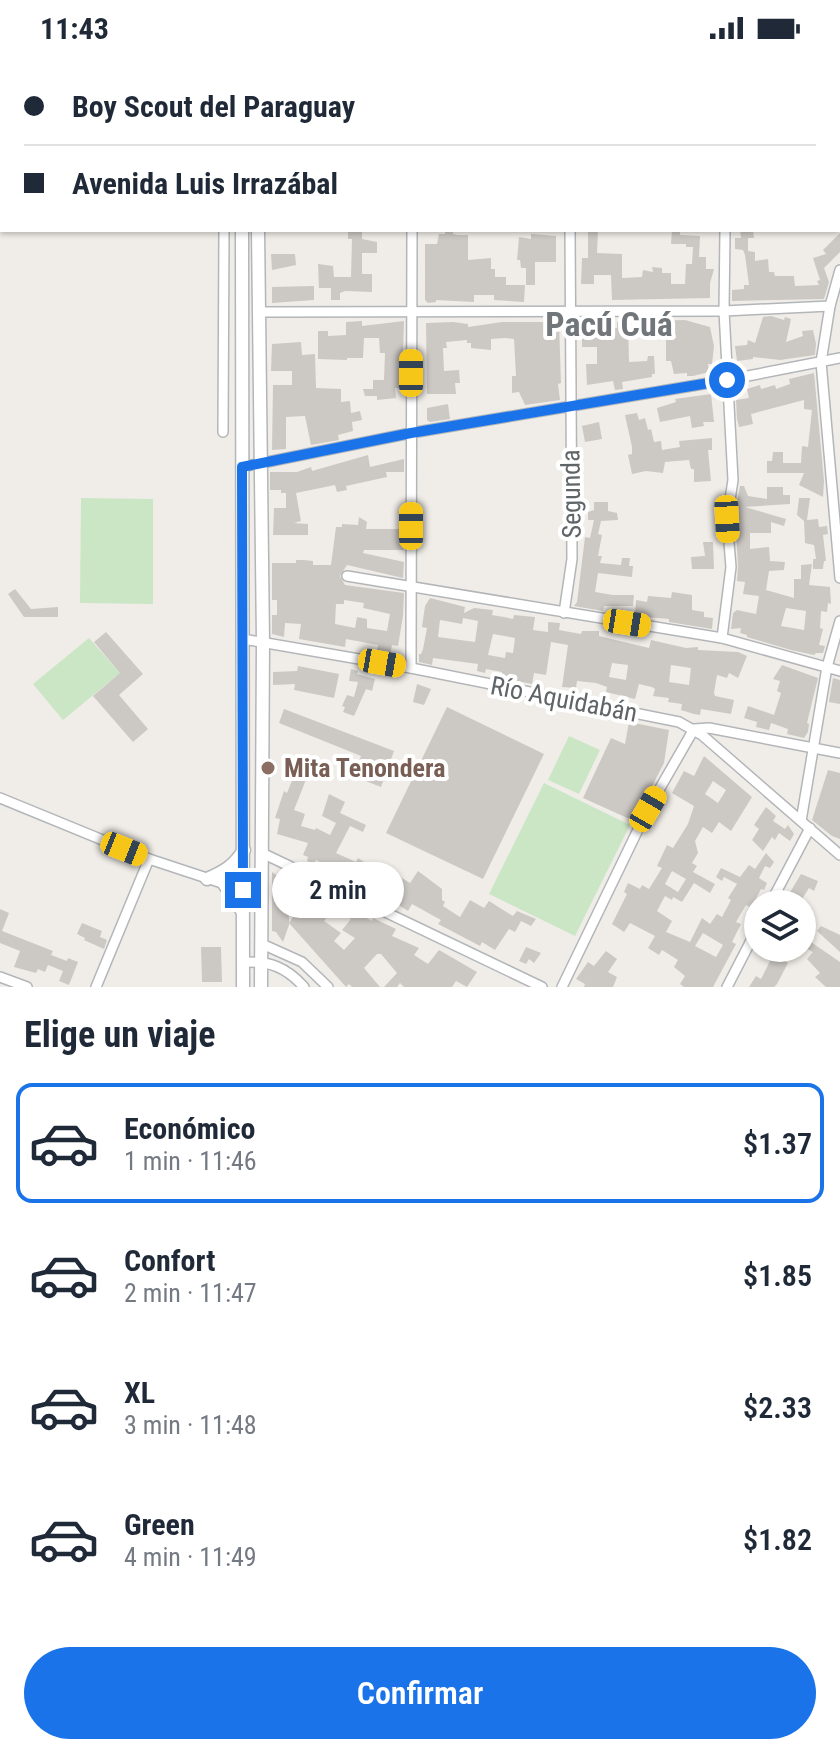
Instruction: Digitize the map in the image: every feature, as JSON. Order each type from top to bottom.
[{"type":"main road","points":[[242,232],[243,987]]},
{"type":"main road","points":[[258,232],[263,642],[261,987]]},
{"type":"main road","points":[[214,880],[236,862],[244,850]]},
{"type":"street","points":[[223,432],[224,232]]},
{"type":"street","points":[[411,668],[412,232]]},
{"type":"street","name":"Segunda","points":[[564,613],[572,559],[570,232]]},
{"type":"street","points":[[722,638],[731,567],[727,519],[733,480],[724,311],[725,232]]},
{"type":"street","points":[[840,270],[830,306],[821,362],[840,578]]},
{"type":"street","points":[[223,290],[242,290]]},
{"type":"street","points":[[259,312],[724,311],[830,306]]},
{"type":"street","points":[[242,467],[411,433],[840,358]]},
{"type":"street","points":[[347,576],[722,638],[840,671]]},
{"type":"street","points":[[776,890],[806,825],[827,667],[840,621]]},
{"type":"street","name":"Río Aquidabán","points":[[243,639],[411,668],[679,722],[694,729],[840,855]]},
{"type":"street","points":[[562,987],[648,809],[694,729],[709,728],[840,753]]},
{"type":"street","points":[[0,798],[149,859],[243,890],[262,903]]},
{"type":"street","points":[[262,853],[542,987]]},
{"type":"street","points":[[96,987],[149,859]]},
{"type":"street","points":[[214,880],[243,915]]},
{"type":"street","points":[[262,944],[302,962],[328,987]]},
{"type":"street","points":[[727,987],[744,954]]},
{"type":"street","points":[[243,962],[262,962],[285,969],[304,987]]},
{"type":"street","points":[[0,977],[27,987]]},
{"type":"green space","points":[[81,498],[153,499],[153,604],[80,603]]},
{"type":"green space","points":[[89,638],[120,673],[63,720],[33,684]]},
{"type":"green space","points":[[569,736],[600,750],[579,794],[548,780]]},
{"type":"green space","points":[[544,783],[630,825],[575,936],[489,894]]},
{"type":"building","points":[[348,232],[362,232],[362,239],[377,242],[377,253],[362,253],[362,274],[372,274],[372,292],[345,291],[340,293],[340,300],[331,300],[331,288],[319,288],[318,264],[333,266],[334,277],[351,277],[352,239],[348,239]]},
{"type":"building","points":[[588,232],[598,232],[597,253],[622,254],[622,278],[642,277],[643,270],[653,272],[652,267],[662,268],[662,273],[671,273],[671,284],[685,284],[686,264],[692,264],[693,247],[671,244],[672,232],[700,236],[699,257],[706,257],[706,269],[714,269],[710,298],[612,300],[611,275],[594,275],[594,284],[581,284],[582,258],[588,258]]},
{"type":"building","points":[[740,232],[753,232],[754,238],[748,238],[748,251],[755,252],[755,261],[768,259],[769,272],[774,272],[775,276],[794,276],[795,286],[819,285],[813,258],[826,254],[823,250],[840,233],[840,252],[824,268],[829,282],[824,299],[732,301],[732,290],[744,289],[744,285],[749,285],[745,255],[743,250],[735,249],[735,238],[741,238]]},
{"type":"building","points":[[439,234],[468,235],[468,260],[491,258],[495,277],[506,277],[506,285],[525,285],[524,302],[494,300],[494,295],[474,295],[474,302],[436,300],[428,303],[425,300],[425,244],[437,244]]},
{"type":"building","points":[[531,234],[556,236],[556,262],[535,262],[535,285],[526,285],[526,268],[521,268],[520,260],[517,260],[519,237],[531,239]]},
{"type":"building","points":[[271,254],[295,254],[296,265],[272,270]]},
{"type":"building","points":[[314,286],[314,300],[272,303],[272,287]]},
{"type":"building","points":[[763,317],[791,319],[786,342],[803,336],[802,331],[813,330],[815,355],[780,360],[753,357],[737,361],[735,346],[747,345],[748,340],[755,343]]},
{"type":"building","points":[[685,320],[710,327],[714,346],[712,364],[708,364],[709,372],[693,376],[674,374],[671,361],[666,361],[666,330],[647,330],[647,321]]},
{"type":"building","points":[[362,321],[362,326],[404,321],[399,378],[404,378],[404,389],[395,388],[396,398],[377,400],[377,396],[365,396],[363,389],[373,389],[373,380],[384,380],[385,353],[380,353],[379,338],[364,338],[363,358],[318,359],[318,331],[328,331],[328,336],[346,335],[346,322]]},
{"type":"building","points":[[502,322],[559,322],[560,400],[525,405],[519,392],[512,393],[512,376],[516,376],[514,339],[505,338],[491,339],[491,350],[471,348],[467,340],[446,342],[447,348],[443,348],[444,371],[459,370],[460,383],[455,383],[456,394],[427,394],[426,323],[468,324],[468,327]]},
{"type":"building","points":[[582,322],[592,322],[592,328],[617,328],[617,322],[628,322],[629,362],[647,361],[648,356],[654,356],[655,374],[622,382],[623,389],[615,390],[613,381],[587,385],[586,364],[597,364],[597,347],[582,347]]},
{"type":"building","points":[[301,342],[302,355],[315,354],[316,388],[341,389],[341,402],[350,401],[351,413],[360,411],[362,420],[352,422],[353,431],[338,435],[339,440],[311,445],[305,416],[286,417],[286,449],[272,450],[273,385],[292,385],[292,371],[271,371],[272,344]]},
{"type":"building","points":[[814,373],[823,497],[799,485],[804,473],[767,473],[767,461],[772,461],[773,452],[783,452],[783,463],[801,463],[802,446],[808,447],[812,410],[804,409],[804,400],[751,414],[753,424],[739,427],[737,419],[736,400],[749,398],[747,389],[775,385],[776,389],[790,384],[789,379]]},
{"type":"building","points":[[711,394],[714,422],[703,422],[704,426],[692,428],[690,416],[660,422],[657,408],[676,402],[675,399]]},
{"type":"building","points":[[448,404],[450,419],[427,420],[427,408]]},
{"type":"building","points":[[637,413],[639,420],[645,418],[654,442],[661,441],[662,450],[680,447],[679,441],[712,438],[712,450],[708,450],[711,481],[694,482],[694,469],[691,469],[689,460],[665,462],[663,473],[646,471],[632,474],[628,455],[632,454],[632,447],[625,415]]},
{"type":"building","points":[[599,422],[602,439],[585,442],[582,426]]},
{"type":"building","points":[[368,455],[370,467],[404,459],[404,472],[386,472],[387,477],[346,486],[347,490],[337,492],[335,485],[296,493],[301,521],[294,523],[308,524],[308,535],[273,535],[274,508],[286,508],[286,493],[270,490],[270,472],[297,472],[311,467],[312,471]]},
{"type":"building","points":[[740,486],[744,486],[748,496],[767,499],[767,487],[783,487],[783,495],[790,495],[790,504],[745,507],[786,519],[784,526],[771,522],[771,533],[750,533],[750,549],[769,547],[770,561],[785,562],[784,570],[769,571],[766,590],[794,598],[794,579],[801,579],[801,565],[812,564],[809,585],[830,587],[831,604],[828,603],[827,612],[821,611],[820,628],[823,629],[819,645],[825,646],[823,653],[814,655],[791,650],[747,637],[740,633],[741,628],[731,629],[733,613],[737,610],[756,614],[759,596],[743,594],[745,582],[737,581],[735,514]],"holes":[[[786,608],[806,611],[804,630],[781,626]]]},
{"type":"building","points":[[799,498],[810,498],[807,520],[818,519],[819,527],[827,526],[828,534],[823,535],[826,561],[823,569],[813,569],[813,559],[816,559],[814,545],[805,543],[804,521],[797,515]]},
{"type":"building","points":[[594,502],[608,502],[608,511],[617,513],[618,520],[601,521],[598,534],[602,535],[598,556],[602,556],[600,563],[621,565],[622,558],[630,558],[629,566],[633,566],[632,577],[598,573],[595,592],[634,595],[633,606],[604,606],[603,611],[574,606],[585,537],[590,538],[594,520],[588,520],[588,512],[594,510]]},
{"type":"building","points":[[359,517],[367,522],[366,529],[404,529],[404,550],[364,550],[363,553],[404,562],[403,578],[347,565],[340,576],[345,585],[404,593],[398,646],[392,645],[390,655],[377,651],[378,645],[346,639],[345,647],[299,639],[301,624],[285,623],[284,637],[272,634],[272,615],[277,615],[277,600],[272,600],[272,563],[304,560],[313,561],[313,565],[331,565],[336,527],[342,527],[342,524],[358,525]],"holes":[[[344,600],[364,603],[363,608],[390,614],[387,631],[367,628],[367,619],[357,617],[355,628],[335,624],[336,604],[344,604]]]},
{"type":"building","points":[[703,542],[713,542],[714,569],[692,569],[691,557],[705,556]]},
{"type":"building","points":[[15,589],[31,609],[58,607],[58,617],[24,617],[8,594]]},
{"type":"building","points":[[672,592],[692,595],[692,610],[704,612],[704,617],[713,618],[712,629],[669,622],[669,619],[635,616],[636,600],[647,602],[648,596],[671,598]]},
{"type":"building","points":[[430,598],[465,607],[464,613],[474,608],[493,610],[492,615],[513,619],[514,615],[535,617],[533,630],[548,632],[548,622],[560,623],[559,630],[581,634],[582,631],[599,631],[599,636],[649,648],[651,640],[686,648],[698,647],[698,650],[738,652],[747,656],[738,678],[729,673],[727,678],[717,675],[715,696],[734,700],[731,714],[701,709],[700,715],[681,710],[682,704],[668,702],[669,698],[653,696],[655,689],[639,684],[635,699],[606,692],[607,687],[596,683],[577,681],[576,688],[562,687],[568,645],[551,642],[546,675],[534,673],[532,684],[501,678],[502,672],[477,671],[478,664],[433,658],[432,665],[419,662],[427,628],[422,627],[425,606]],"holes":[[[463,618],[478,621],[475,642],[438,637],[440,620],[462,624]],[[493,634],[515,638],[513,653],[506,652],[505,658],[488,655]],[[612,663],[628,665],[626,680],[609,677]],[[671,665],[691,668],[689,685],[669,682]]]},
{"type":"building","points":[[106,632],[143,674],[119,695],[148,729],[133,742],[93,696],[120,673],[94,642]]},
{"type":"building","points":[[782,665],[818,678],[807,723],[808,732],[804,738],[787,734],[788,729],[771,723],[769,730],[756,727],[757,722],[744,718],[748,706],[774,715],[781,693],[777,691],[780,681],[773,679]]},
{"type":"building","points":[[298,666],[339,674],[334,698],[294,690],[295,684],[273,685],[273,672],[297,671]]},
{"type":"building","points":[[351,669],[375,679],[372,691],[366,689],[354,716],[343,712],[345,707],[342,706],[347,695],[354,697],[358,682],[349,681]]},
{"type":"building","points":[[833,678],[840,680],[840,704],[829,702]]},
{"type":"building","points":[[417,684],[431,689],[424,705],[413,702]]},
{"type":"building","points":[[447,707],[544,754],[483,879],[386,833]]},
{"type":"building","points":[[284,709],[394,751],[381,787],[353,776],[361,756],[279,723]]},
{"type":"building","points":[[629,722],[669,730],[664,763],[634,821],[583,798],[611,738],[625,744]]},
{"type":"building","points":[[704,756],[752,797],[731,831],[719,822],[712,833],[703,827],[695,841],[698,853],[692,863],[697,866],[693,872],[715,884],[710,893],[694,883],[682,902],[665,896],[657,911],[672,921],[666,932],[690,942],[702,918],[710,924],[717,914],[722,917],[731,900],[728,898],[737,884],[724,877],[722,881],[716,877],[721,868],[740,877],[749,865],[755,869],[766,853],[774,862],[770,868],[765,866],[759,878],[767,883],[764,890],[744,890],[744,908],[736,922],[741,924],[732,942],[736,944],[713,987],[684,987],[680,984],[685,976],[674,967],[678,960],[662,950],[659,955],[648,948],[655,936],[630,923],[624,932],[612,924],[627,894],[624,892],[628,883],[640,889],[642,885],[649,889],[662,868],[657,866],[667,845],[673,848],[688,824],[694,806],[672,793],[684,771],[694,776]],"holes":[[[713,781],[726,790],[718,803],[705,794]],[[672,871],[686,879],[678,892],[665,884]],[[703,933],[723,945],[716,957],[695,946]]]},
{"type":"building","points":[[297,768],[309,772],[294,810],[305,814],[301,826],[316,828],[330,835],[336,823],[322,816],[329,794],[345,802],[340,813],[366,825],[363,832],[350,826],[336,853],[356,862],[358,858],[390,879],[395,879],[397,875],[410,883],[418,871],[442,889],[443,906],[460,917],[470,900],[484,908],[489,901],[513,916],[517,911],[536,919],[531,926],[521,921],[515,932],[509,929],[495,950],[482,942],[480,946],[438,924],[441,920],[412,904],[408,911],[378,892],[377,896],[369,892],[372,886],[368,885],[370,881],[347,867],[342,878],[316,860],[314,864],[307,861],[308,857],[303,855],[308,843],[277,834],[280,819],[275,818],[284,791],[287,793]]},
{"type":"building","points":[[828,770],[840,773],[840,839],[812,820]]},
{"type":"building","points":[[766,807],[776,816],[773,821],[785,829],[788,825],[794,834],[790,841],[779,833],[775,840],[772,837],[763,851],[752,840],[759,829],[754,825]]},
{"type":"building","points":[[272,872],[279,877],[296,880],[301,885],[299,894],[289,893],[289,925],[283,942],[272,931]]},
{"type":"building","points":[[801,874],[818,881],[814,890],[791,890]]},
{"type":"building","points":[[332,902],[336,905],[324,921],[341,933],[334,941],[344,950],[355,938],[342,930],[351,919],[344,916],[349,908],[372,921],[373,918],[396,929],[392,936],[419,948],[414,955],[428,964],[439,950],[477,972],[467,987],[456,981],[452,987],[404,987],[400,983],[397,987],[384,987],[397,973],[381,954],[377,954],[364,968],[380,987],[352,987],[349,984],[346,987],[289,923],[301,905],[317,918]]},
{"type":"building","points":[[0,909],[9,913],[2,931],[53,951],[51,955],[78,962],[69,985],[59,981],[63,971],[48,965],[45,972],[38,969],[36,973],[14,967],[20,951],[0,943]]},
{"type":"building","points":[[82,923],[102,931],[100,937],[107,940],[104,949],[77,934]]},
{"type":"building","points":[[821,926],[840,935],[840,952],[817,931]]},
{"type":"building","points":[[816,946],[840,962],[840,987],[826,987],[815,977],[820,973],[810,962],[816,962]]},
{"type":"building","points":[[201,947],[221,947],[222,982],[202,982]]},
{"type":"building","points":[[526,947],[541,953],[534,963],[529,959],[526,964],[519,961]]},
{"type":"building","points":[[606,951],[617,959],[608,972],[617,977],[613,987],[584,987],[585,984],[576,979],[588,962],[594,966]]},
{"type":"building","points":[[770,962],[788,963],[774,987],[749,987],[756,976],[761,979]]},
{"type":"place","name":"Mita Tenondera","points":[[268,768]]},
{"type":"district","name":"Pacú Cuá","points":[[609,324]]},
{"type":"route","points":[[243,890],[242,467],[411,433],[727,380]]}]
